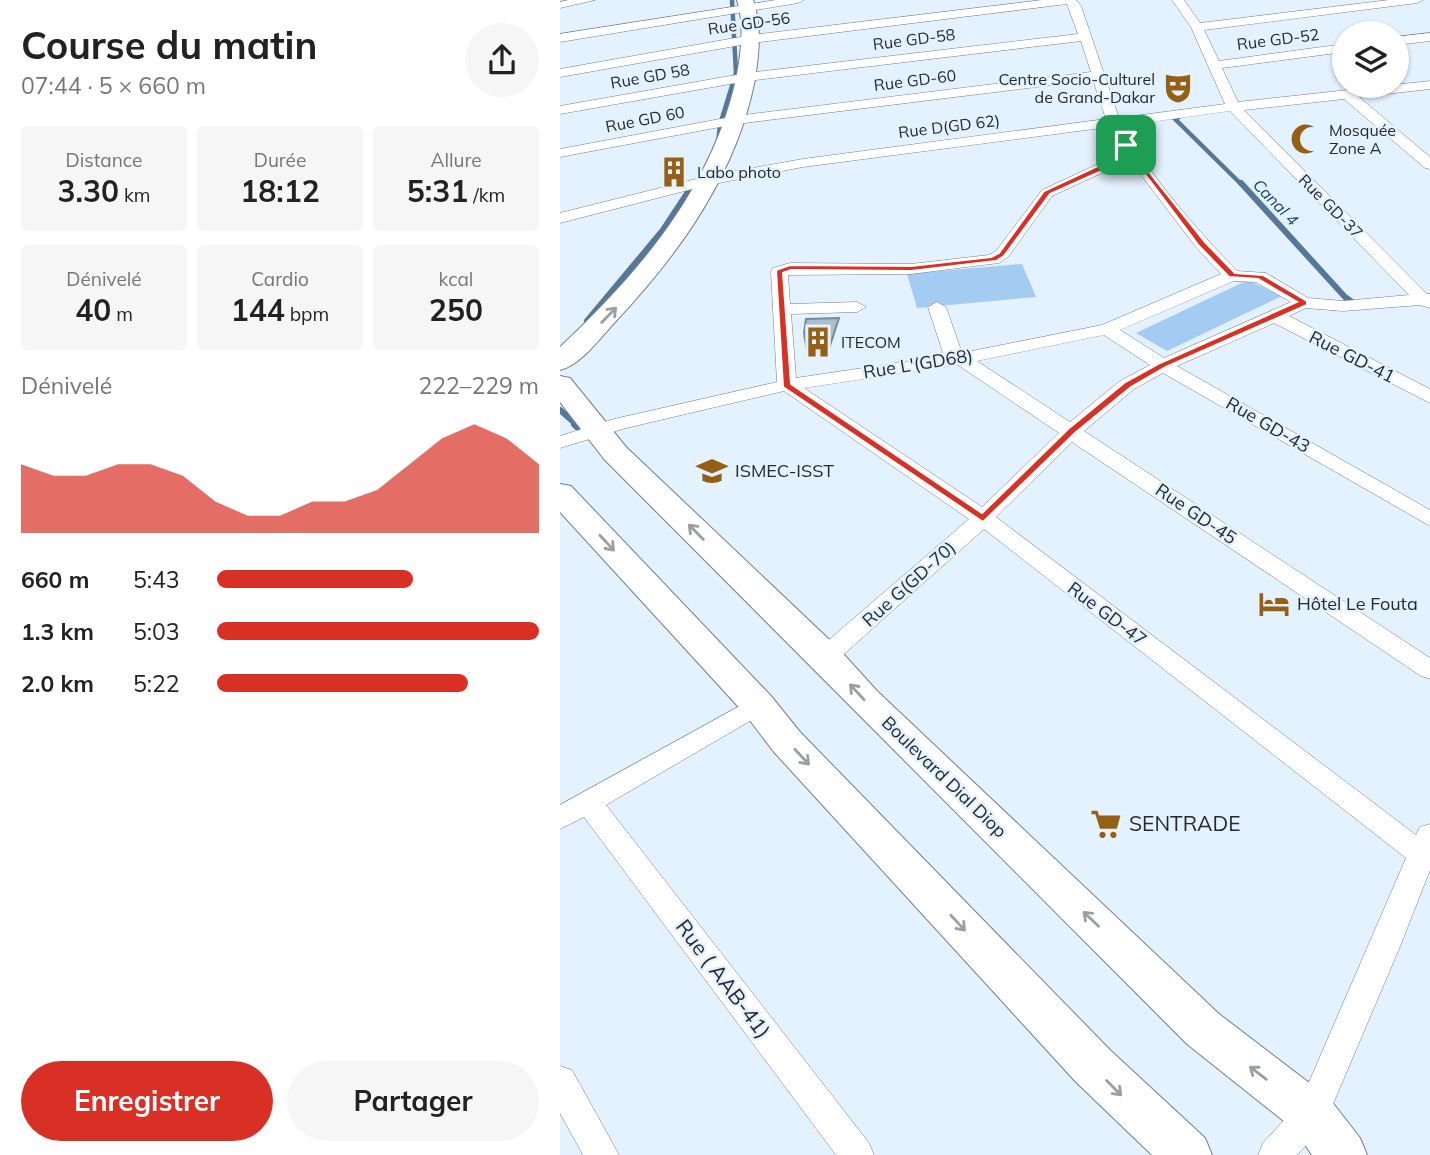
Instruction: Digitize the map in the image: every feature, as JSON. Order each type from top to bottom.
[{"type":"main road","points":[[560,362],[618,306],[656,260],[708,181],[736,120],[747,77],[752,39],[746,3]]},
{"type":"main road","name":"Boulevard Dial Diop","points":[[560,384],[615,453],[825,657],[864,700],[1203,1029],[1312,1114],[1342,1155]]},
{"type":"main road","points":[[560,493],[1093,1066],[1187,1155]]},
{"type":"street","points":[[560,5],[589,0]]},
{"type":"street","points":[[560,38],[746,3],[798,0]]},
{"type":"street","points":[[1070,0],[1114,123],[1126,145],[1202,244],[1232,276],[1260,277],[1304,303],[1343,306],[1427,300]]},
{"type":"street","name":"Rue GD-56","points":[[560,73],[752,39],[1070,0]]},
{"type":"street","points":[[1178,0],[1197,27],[1233,107]]},
{"type":"street","points":[[1197,27],[1417,0]]},
{"type":"street","name":"Rue GD-58","points":[[747,77],[1085,37]]},
{"type":"street","points":[[1409,39],[1430,37]]},
{"type":"street","name":"Rue GD-52","points":[[1216,65],[1332,50]]},
{"type":"street","name":"Rue GD-60","points":[[736,120],[1098,75]]},
{"type":"street","name":"Rue GD 58","points":[[560,110],[747,77]]},
{"type":"street","name":"Rue D(GD 62)","points":[[1409,87],[1430,85]]},
{"type":"street","name":"Rue D(GD 62)","points":[[560,218],[708,181],[803,163],[1332,96]]},
{"type":"street","points":[[1352,98],[1430,165]]},
{"type":"street","name":"Rue GD-37","points":[[1233,107],[1427,300]]},
{"type":"street","name":"Rue GD 60","points":[[560,153],[736,120]]},
{"type":"street","points":[[787,385],[779,272],[790,268],[911,269],[993,259],[1002,254],[1047,192],[1101,168],[1126,145]]},
{"type":"street","name":"Rue L'(GD68)","points":[[560,442],[596,430],[787,385],[958,359],[1107,329],[1232,276]]},
{"type":"street","name":"Rue G(GD-70)","points":[[825,657],[983,518],[1072,431],[1127,385],[1163,365],[1304,303]]},
{"type":"street","points":[[781,309],[857,307]]},
{"type":"street","points":[[937,307],[958,359]]},
{"type":"street","name":"Rue GD-41","points":[[1275,316],[1430,397]]},
{"type":"street","name":"Rue GD-43","points":[[1107,329],[1163,365],[1430,519]]},
{"type":"street","name":"Rue GD-45","points":[[958,359],[1072,431],[1430,670]]},
{"type":"street","name":"Rue GD-47","points":[[787,385],[983,518],[1425,844]]},
{"type":"street","points":[[560,818],[758,705]]},
{"type":"street","name":"Rue ( AAB-41)","points":[[590,803],[857,1155]]},
{"type":"street","points":[[1275,1155],[1312,1114],[1384,949],[1425,844]]},
{"type":"street","points":[[560,1081],[602,1155]]},
{"type":"shaded area","points":[[1022,264],[1036,297],[917,308],[907,274]]},
{"type":"shaded area","points":[[1248,280],[1282,296],[1167,351],[1136,333]]},
{"type":"building","name":"ITECOM","points":[[839,318],[826,358],[808,357],[804,333],[806,319]]},
{"type":"waterway","points":[[718,144],[720,125],[736,73],[732,0]]},
{"type":"waterway","name":"Canal 4","points":[[1179,117],[1174,118],[1242,185]]},
{"type":"waterway","points":[[587,321],[663,230],[694,183]]},
{"type":"waterway","name":"Canal 4","points":[[1241,183],[1345,297],[1356,305]]},
{"type":"waterway","points":[[560,410],[577,425]]},
{"type":"waterway","points":[[575,424],[588,436]]},
{"type":"place","name":"Centre Socio-Culturel de Grand-Dakar","points":[[1178,88]]},
{"type":"place","name":"Mosquée Zone A","points":[[1306,139]]},
{"type":"place","name":"Labo photo","points":[[674,172]]},
{"type":"place","name":"ITECOM","points":[[818,342]]},
{"type":"place","name":"ISMEC-ISST","points":[[712,471]]},
{"type":"place","name":"Hôtel Le Fouta","points":[[1274,604]]},
{"type":"place","name":"SENTRADE","points":[[1106,824]]},
{"type":"route","points":[[1126,145],[1202,244],[1232,276],[1260,277],[1304,303],[1163,365],[1127,385],[1072,431],[983,518],[787,385],[779,272],[783,269],[911,269],[993,259],[1002,254],[1047,192],[1101,168],[1126,145]]}]
